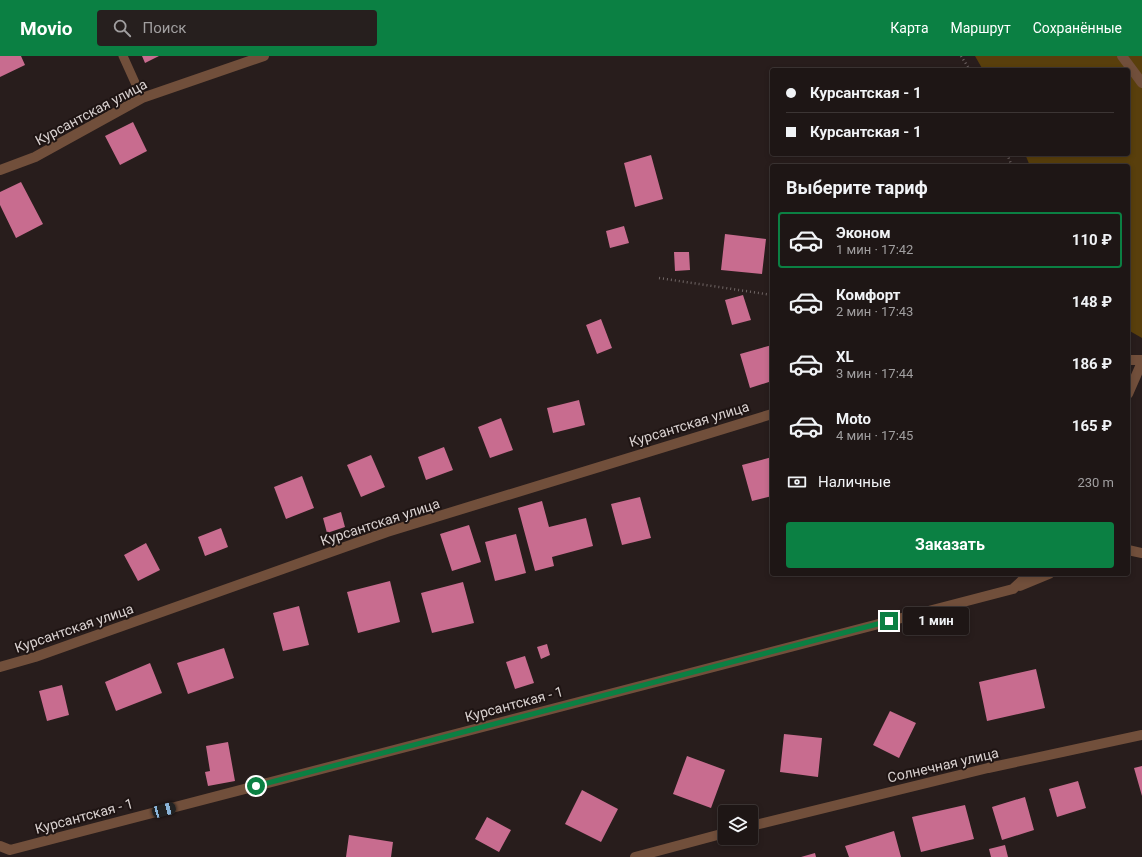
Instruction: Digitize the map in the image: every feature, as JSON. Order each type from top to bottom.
[{"type":"street","name":"Курсантская улица","points":[[0,170],[35,157],[142,98],[264,56]]},
{"type":"street","points":[[1122,56],[1142,83]]},
{"type":"street","points":[[1130,360],[1142,361],[1130,389]]},
{"type":"street","name":"Курсантская улица","points":[[0,667],[43,654],[387,532],[770,415]]},
{"type":"street","points":[[1130,551],[1142,554]]},
{"type":"street","points":[[1130,556],[1142,554]]},
{"type":"street","name":"Курсантская - 1","points":[[5,851],[1012,589],[1027,576]]},
{"type":"street","points":[[1012,589],[1044,576]]},
{"type":"street","name":"Солнечная улица","points":[[758,824],[988,768],[1142,735]]},
{"type":"street","points":[[635,857],[718,835]]},
{"type":"lane","points":[[123,56],[142,98]]},
{"type":"path","points":[[961,56],[969,68]]},
{"type":"path","points":[[659,278],[770,295]]},
{"type":"shaded area","points":[[975,56],[1142,56],[1142,338],[1130,331],[1130,164],[1029,164],[1026,156],[1130,156],[1130,68],[982,68]]},
{"type":"building","points":[[0,56],[21,56],[25,65],[0,77]]},
{"type":"building","points":[[142,56],[159,56],[145,63]]},
{"type":"building","points":[[133,122],[147,151],[120,165],[105,136]]},
{"type":"building","points":[[651,155],[663,199],[635,207],[624,163]]},
{"type":"building","points":[[21,182],[43,224],[16,238],[0,205],[0,192]]},
{"type":"building","points":[[624,226],[629,243],[610,248],[606,231]]},
{"type":"building","points":[[725,234],[766,239],[762,274],[721,270]]},
{"type":"building","points":[[674,252],[689,252],[690,270],[675,271]]},
{"type":"building","points":[[743,295],[751,320],[732,325],[725,300]]},
{"type":"building","points":[[601,319],[612,348],[597,354],[586,325]]},
{"type":"building","points":[[770,346],[770,382],[750,388],[740,354]]},
{"type":"building","points":[[579,400],[585,425],[553,433],[547,408]]},
{"type":"building","points":[[501,418],[513,450],[490,458],[478,427]]},
{"type":"building","points":[[444,447],[453,470],[426,480],[418,457]]},
{"type":"building","points":[[371,455],[385,487],[361,497],[347,465]]},
{"type":"building","points":[[770,458],[770,496],[752,501],[742,465]]},
{"type":"building","points":[[302,476],[314,508],[286,519],[274,487]]},
{"type":"building","points":[[640,497],[651,538],[622,545],[611,504]]},
{"type":"building","points":[[542,501],[549,527],[586,518],[593,546],[552,557],[554,566],[535,571],[518,508]]},
{"type":"building","points":[[341,512],[345,527],[327,533],[323,518]]},
{"type":"building","points":[[469,525],[481,562],[452,571],[440,534]]},
{"type":"building","points":[[221,528],[228,547],[205,556],[198,537]]},
{"type":"building","points":[[516,534],[526,573],[495,581],[485,542]]},
{"type":"building","points":[[146,543],[160,570],[138,581],[124,555]]},
{"type":"building","points":[[390,581],[400,622],[358,633],[347,592]]},
{"type":"building","points":[[463,582],[474,623],[432,633],[421,593]]},
{"type":"building","points":[[299,606],[309,645],[283,651],[273,613]]},
{"type":"building","points":[[547,644],[550,655],[541,659],[537,647]]},
{"type":"building","points":[[224,648],[234,678],[188,694],[177,663]]},
{"type":"building","points":[[525,656],[534,683],[515,689],[506,662]]},
{"type":"building","points":[[150,663],[162,693],[116,711],[105,682]]},
{"type":"building","points":[[1036,669],[1045,708],[987,721],[979,682]]},
{"type":"building","points":[[62,685],[69,715],[47,721],[39,691]]},
{"type":"building","points":[[890,711],[916,723],[899,758],[873,745]]},
{"type":"building","points":[[784,734],[822,738],[818,777],[780,772]]},
{"type":"building","points":[[228,742],[235,781],[208,786],[205,772],[210,771],[206,746]]},
{"type":"building","points":[[687,756],[725,770],[711,808],[673,794]]},
{"type":"building","points":[[1142,766],[1142,796],[1134,768]]},
{"type":"building","points":[[1078,781],[1086,808],[1057,817],[1049,789]]},
{"type":"building","points":[[582,790],[618,809],[601,842],[565,824]]},
{"type":"building","points":[[1025,797],[1034,830],[1002,840],[992,807]]},
{"type":"building","points":[[965,805],[974,839],[921,852],[912,817]]},
{"type":"building","points":[[487,817],[511,830],[499,852],[475,839]]},
{"type":"building","points":[[894,831],[901,857],[849,857],[845,846]]},
{"type":"building","points":[[349,835],[393,842],[391,857],[346,857]]},
{"type":"building","points":[[1005,845],[1008,857],[991,857],[989,849]]},
{"type":"building","points":[[815,853],[816,857],[801,857]]},
{"type":"route","points":[[256,786],[889,621]]}]
